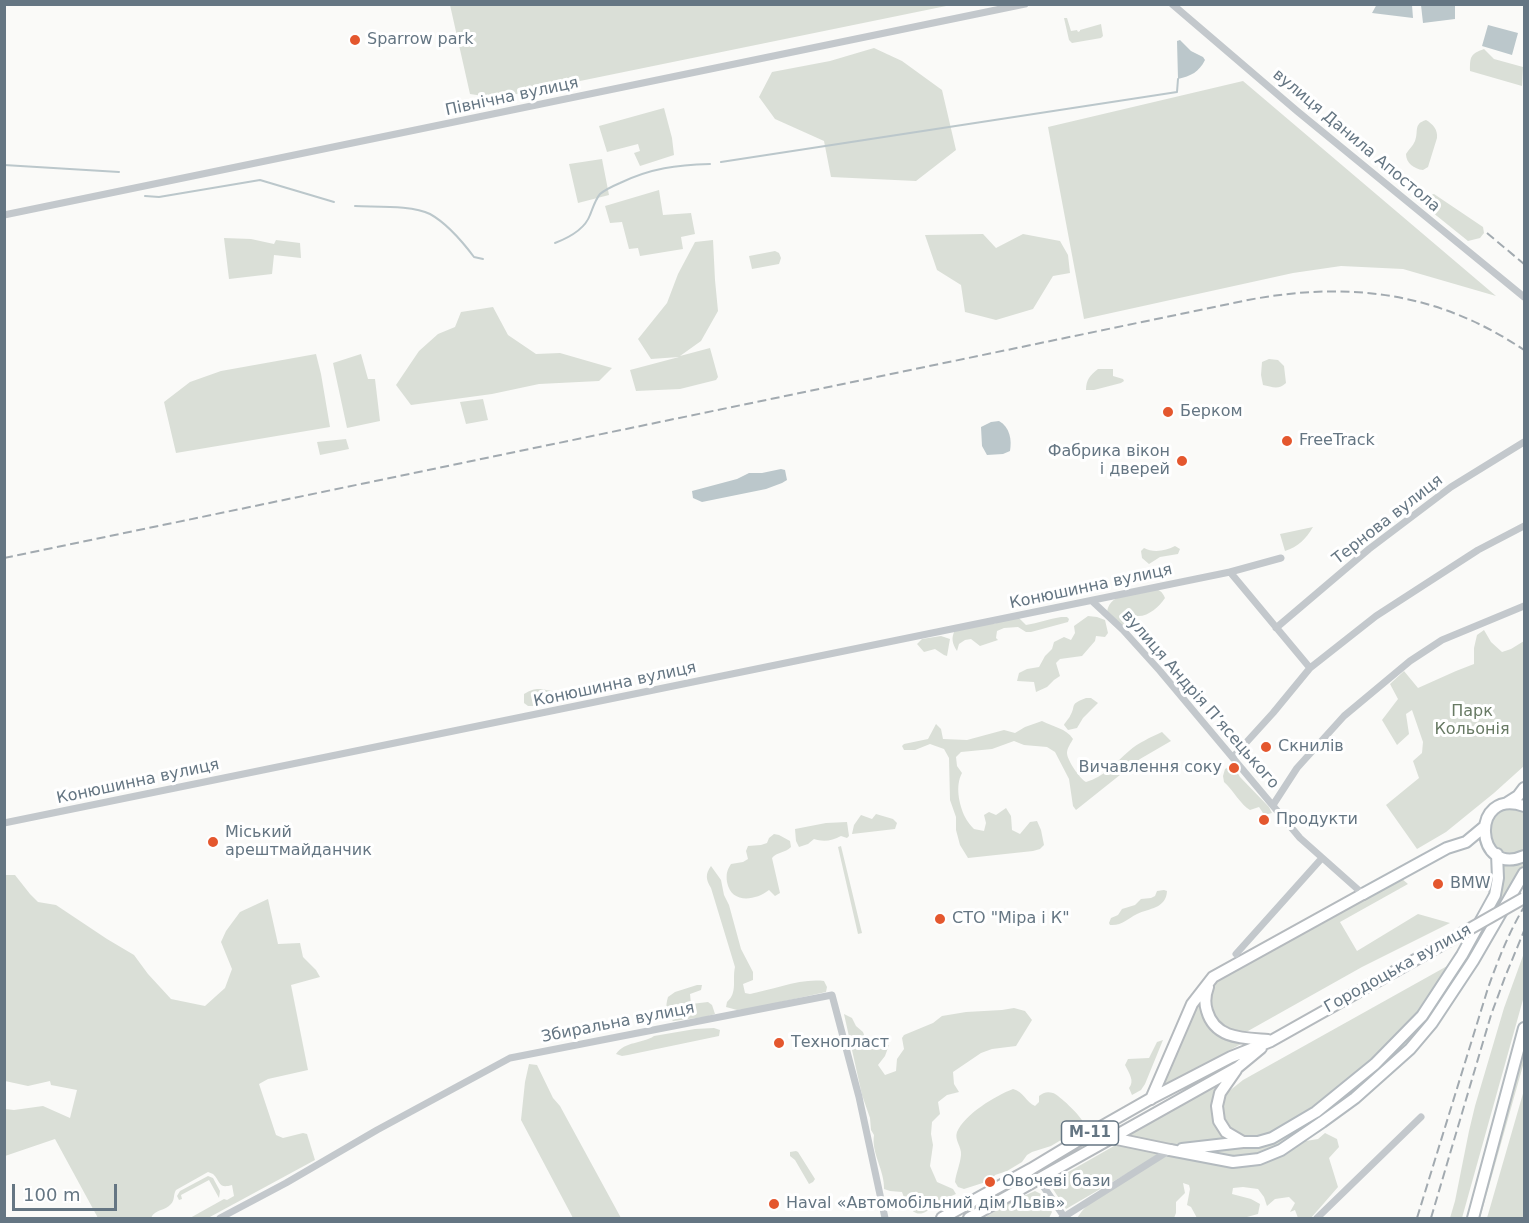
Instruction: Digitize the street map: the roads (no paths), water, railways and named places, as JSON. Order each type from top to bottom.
[{"type":"main road","points":[[1170,1150],[1258,1142],[1272,1137],[1316,1112],[1375,1065],[1422,1016],[1462,955],[1495,896],[1498,878],[1493,851],[1486,842],[1484,827],[1486,819],[1492,811],[1518,796],[1524,788]]},
{"type":"main road","points":[[1507,803],[1524,806]]},
{"type":"main road","points":[[1150,1099],[1192,1004],[1213,978],[1447,848],[1466,842],[1484,827]]},
{"type":"main road","points":[[1466,842],[1493,851],[1504,858],[1513,859],[1524,856]]},
{"type":"main road","points":[[1113,1138],[1233,1162],[1259,1159],[1281,1149],[1323,1122],[1355,1098],[1410,1049],[1432,1023],[1473,961],[1524,873]]},
{"type":"main road","name":"Городоцька вулиця","points":[[942,1218],[1031,1170],[1150,1099],[1231,1057],[1271,1041],[1524,898]]},
{"type":"main road","points":[[1213,978],[1205,995],[1205,1005],[1209,1019],[1216,1028],[1239,1038],[1271,1041]]},
{"type":"main road","points":[[1473,1218],[1524,1028]]},
{"type":"main road","name":"Городоцька вулиця","points":[[969,1218],[1238,1067],[1271,1041]]},
{"type":"main road","points":[[1238,1067],[1220,1093],[1217,1106],[1219,1121],[1226,1132],[1243,1142]]},
{"type":"street","name":"Північна вулиця","points":[[4,215],[297,157],[1025,4]]},
{"type":"street","name":"вулиця Данила Апостола","points":[[1172,4],[1306,118],[1524,297]]},
{"type":"street","name":"Тернова вулиця","points":[[1276,628],[1369,549],[1451,487],[1524,442]]},
{"type":"street","points":[[1233,757],[1310,668],[1376,615],[1478,550],[1524,526]]},
{"type":"street","name":"Конюшинна вулиця","points":[[4,823],[1230,573],[1281,558]]},
{"type":"street","points":[[1230,573],[1310,668]]},
{"type":"street","name":"вулиця Андрія Пʼясецького","points":[[1092,601],[1123,630],[1160,671],[1300,838],[1363,894]]},
{"type":"street","points":[[1273,805],[1297,768],[1344,716],[1410,661],[1442,640],[1524,606]]},
{"type":"street","points":[[1236,954],[1322,858]]},
{"type":"street","name":"Збиральна вулиця","points":[[220,1218],[510,1058],[831,995],[859,1097],[885,1218]]},
{"type":"street","points":[[1317,1218],[1421,1117]]},
{"type":"street","points":[[1039,1180],[1064,1218],[1170,1150]]},
{"type":"waterway","points":[[721,162],[1177,92],[1178,79]]},
{"type":"waterway","points":[[555,243],[570,236],[584,225],[595,201],[602,192],[631,178],[653,171],[675,166],[710,164]]},
{"type":"waterway","points":[[4,165],[119,172]]},
{"type":"waterway","points":[[145,196],[159,197],[260,180],[334,202]]},
{"type":"waterway","points":[[355,206],[423,211],[437,218],[449,228],[474,257],[483,259]]},
{"type":"railway","points":[[1487,233],[1524,264]]},
{"type":"railway","points":[[4,558],[1285,294],[1357,292],[1392,296],[1459,315],[1492,330],[1524,350]]},
{"type":"railway","points":[[1417,1218],[1488,988],[1504,946],[1524,907]]},
{"type":"railway","points":[[1431,1218],[1491,1015],[1524,931]]},
{"type":"place","name":"Sparrow park","points":[[355,40]]},
{"type":"place","name":"Берком","points":[[1168,412]]},
{"type":"place","name":"FreeTrack","points":[[1287,441]]},
{"type":"place","name":"Фабрика вікон і дверей","points":[[1182,461]]},
{"type":"place","name":"Скнилів","points":[[1266,747]]},
{"type":"place","name":"Вичавлення соку","points":[[1234,768]]},
{"type":"place","name":"Продукти","points":[[1264,820]]},
{"type":"place","name":"Міський арештмайданчик","points":[[213,842]]},
{"type":"place","name":"BMW","points":[[1438,884]]},
{"type":"place","name":"СТО \"Міра і К\"","points":[[940,919]]},
{"type":"place","name":"Технопласт","points":[[779,1043]]},
{"type":"place","name":"Овочеві бази","points":[[990,1182]]},
{"type":"place","name":"Haval «Автомобільний дім Львів»","points":[[774,1204]]},
{"type":"park label","name":"Парк Кольонія","points":[[1472,721]]}]
